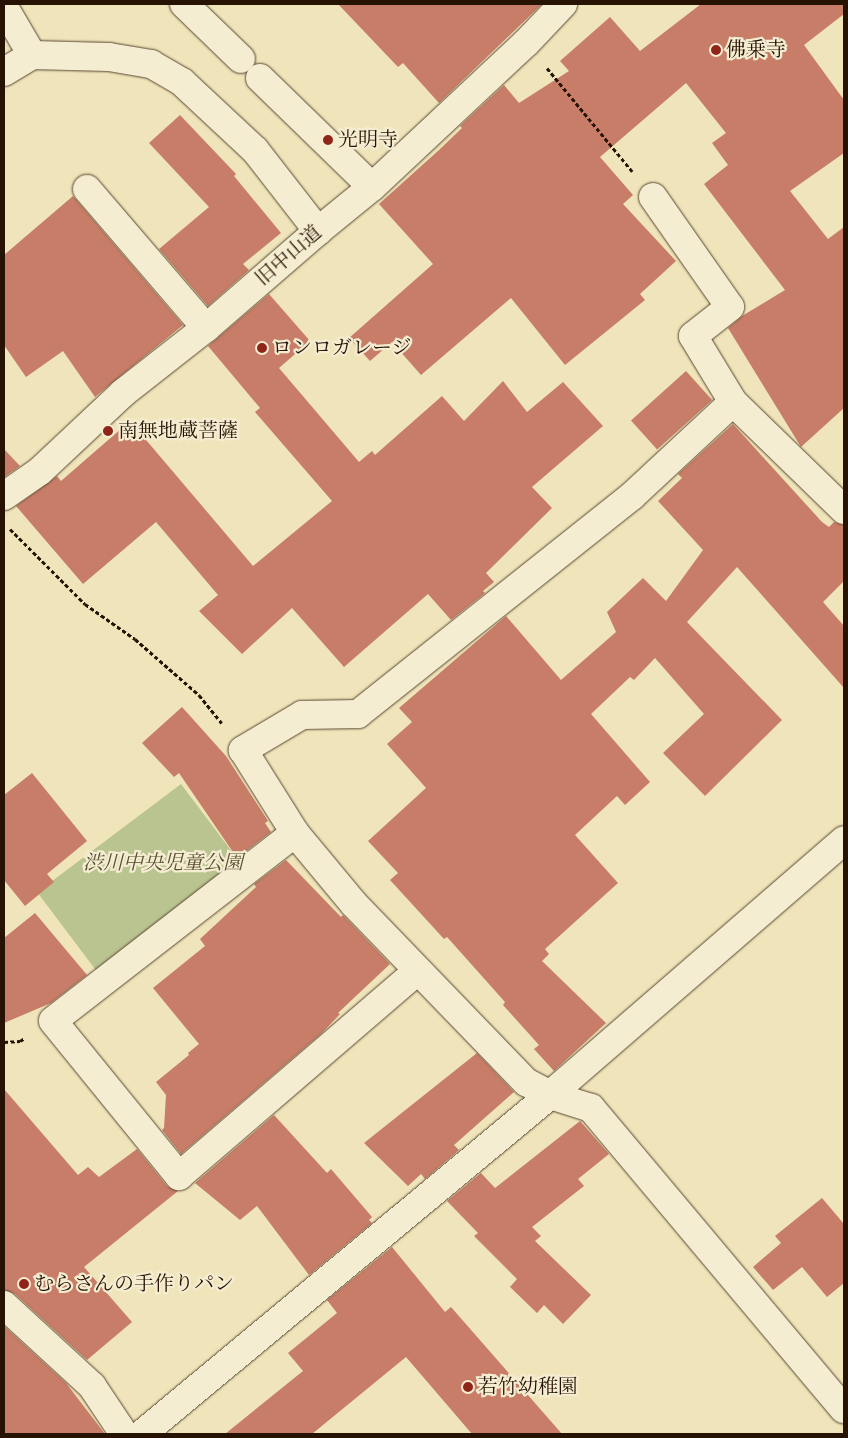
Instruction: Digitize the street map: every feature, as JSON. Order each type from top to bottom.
[{"type":"street","points":[[184,4],[241,59]]},
{"type":"street","name":"旧中山道","points":[[4,496],[40,471],[123,394],[206,328],[372,187],[526,43],[563,4]]},
{"type":"street","points":[[4,7],[32,55]]},
{"type":"street","points":[[4,72],[32,55],[109,57],[152,64],[182,82],[255,150],[318,231]]},
{"type":"street","points":[[260,78],[372,187]]},
{"type":"street","points":[[87,189],[206,328]]},
{"type":"street","points":[[653,197],[730,307],[693,336],[733,402],[844,510]]},
{"type":"street","points":[[733,402],[632,496],[358,714],[302,715],[243,750],[295,833],[354,904],[526,1082],[550,1095],[591,1108],[844,1409]]},
{"type":"street","points":[[295,833],[53,1021],[179,1176],[417,970]]},
{"type":"street","points":[[142,1434],[550,1095],[844,840]]},
{"type":"street","points":[[4,1305],[92,1386],[124,1434]]},
{"type":"path","points":[[526,43],[653,197]]},
{"type":"path","points":[[4,523],[85,604],[135,638],[199,696],[243,750]]},
{"type":"green space","name":"渋川中央児童公園","points":[[181,784],[242,865],[98,973],[37,892]]},
{"type":"building","points":[[338,4],[542,4],[439,103],[403,63],[398,67]]},
{"type":"building","points":[[701,4],[844,4],[844,14],[804,45],[844,100],[844,153],[790,191],[828,239],[844,227],[844,408],[801,447],[728,328],[742,316],[785,290],[704,184],[728,165],[712,143],[726,133],[686,83],[600,157],[633,195],[623,204],[676,261],[640,294],[645,300],[565,365],[511,298],[421,375],[392,342],[370,361],[349,338],[433,264],[379,204],[439,150],[462,128],[460,126],[504,85],[519,103],[569,71],[560,61],[610,17],[640,51]]},
{"type":"building","points":[[180,115],[236,174],[234,176],[281,233],[243,264],[249,270],[208,306],[159,249],[209,207],[149,143]]},
{"type":"building","points":[[73,196],[183,325],[95,397],[63,351],[26,377],[4,345],[4,255]]},
{"type":"building","points":[[269,294],[310,341],[279,368],[359,462],[372,451],[375,455],[442,396],[464,421],[503,381],[527,412],[563,382],[603,426],[532,487],[552,508],[486,573],[494,582],[483,591],[485,593],[451,620],[428,594],[344,667],[292,608],[242,654],[199,611],[218,595],[156,522],[83,584],[16,506],[57,476],[61,481],[130,421],[253,566],[332,501],[255,412],[260,408],[208,346]]},
{"type":"building","points":[[686,371],[712,400],[657,449],[631,421]]},
{"type":"building","points":[[733,424],[822,522],[829,527],[834,522],[844,525],[844,581],[823,602],[844,626],[844,688],[737,567],[687,622],[782,720],[705,796],[663,753],[704,714],[655,658],[634,680],[630,677],[591,714],[650,782],[625,805],[617,796],[575,835],[618,883],[545,949],[549,954],[542,961],[606,1023],[554,1071],[534,1049],[539,1045],[503,1005],[505,1002],[447,937],[444,939],[390,880],[398,873],[368,841],[426,788],[387,744],[412,722],[399,708],[506,616],[561,680],[616,632],[607,612],[643,578],[666,601],[703,550],[658,501],[682,478],[678,474]]},
{"type":"building","points":[[4,449],[20,466],[4,477]]},
{"type":"building","points":[[182,707],[226,756],[268,821],[265,823],[271,832],[237,858],[179,773],[174,777],[142,743]]},
{"type":"building","points":[[32,773],[87,841],[47,874],[54,882],[25,906],[4,880],[4,795]]},
{"type":"building","points":[[286,860],[390,964],[338,1013],[340,1014],[322,1033],[181,1154],[162,1130],[164,1128],[166,1095],[156,1082],[189,1055],[188,1053],[199,1044],[153,988],[205,946],[200,939],[256,887],[254,884]]},
{"type":"building","points":[[35,913],[87,975],[51,1003],[4,1023],[4,938]]},
{"type":"building","points":[[477,1053],[514,1092],[454,1145],[459,1150],[425,1179],[421,1174],[408,1186],[364,1143]]},
{"type":"building","points":[[4,1089],[78,1175],[88,1167],[99,1177],[137,1149],[167,1186],[178,1191],[84,1267],[132,1322],[87,1360],[15,1294],[4,1290]]},
{"type":"building","points":[[274,1115],[327,1173],[331,1169],[372,1217],[369,1220],[372,1223],[309,1275],[257,1206],[240,1220],[195,1183]]},
{"type":"building","points":[[580,1121],[609,1154],[578,1179],[584,1186],[532,1227],[541,1236],[535,1241],[591,1295],[563,1324],[544,1305],[537,1313],[510,1287],[517,1279],[474,1236],[478,1233],[447,1201],[481,1173],[495,1188]]},
{"type":"building","points":[[822,1198],[844,1224],[844,1283],[827,1297],[802,1267],[773,1290],[753,1267],[781,1243],[775,1236]]},
{"type":"building","points":[[392,1247],[445,1312],[451,1307],[562,1434],[472,1434],[406,1357],[312,1434],[225,1434],[303,1371],[288,1353],[337,1313],[327,1300]]},
{"type":"building","points":[[4,1326],[66,1383],[105,1434],[4,1434]]},
{"type":"place","name":"佛乗寺","points":[[716,50]]},
{"type":"place","name":"光明寺","points":[[328,140]]},
{"type":"place","name":"ロンロガレージ","points":[[262,348]]},
{"type":"place","name":"南無地蔵菩薩","points":[[108,431]]},
{"type":"place","name":"むらさんの手作りパン","points":[[24,1284]]},
{"type":"place","name":"若竹幼稚園","points":[[468,1387]]}]
